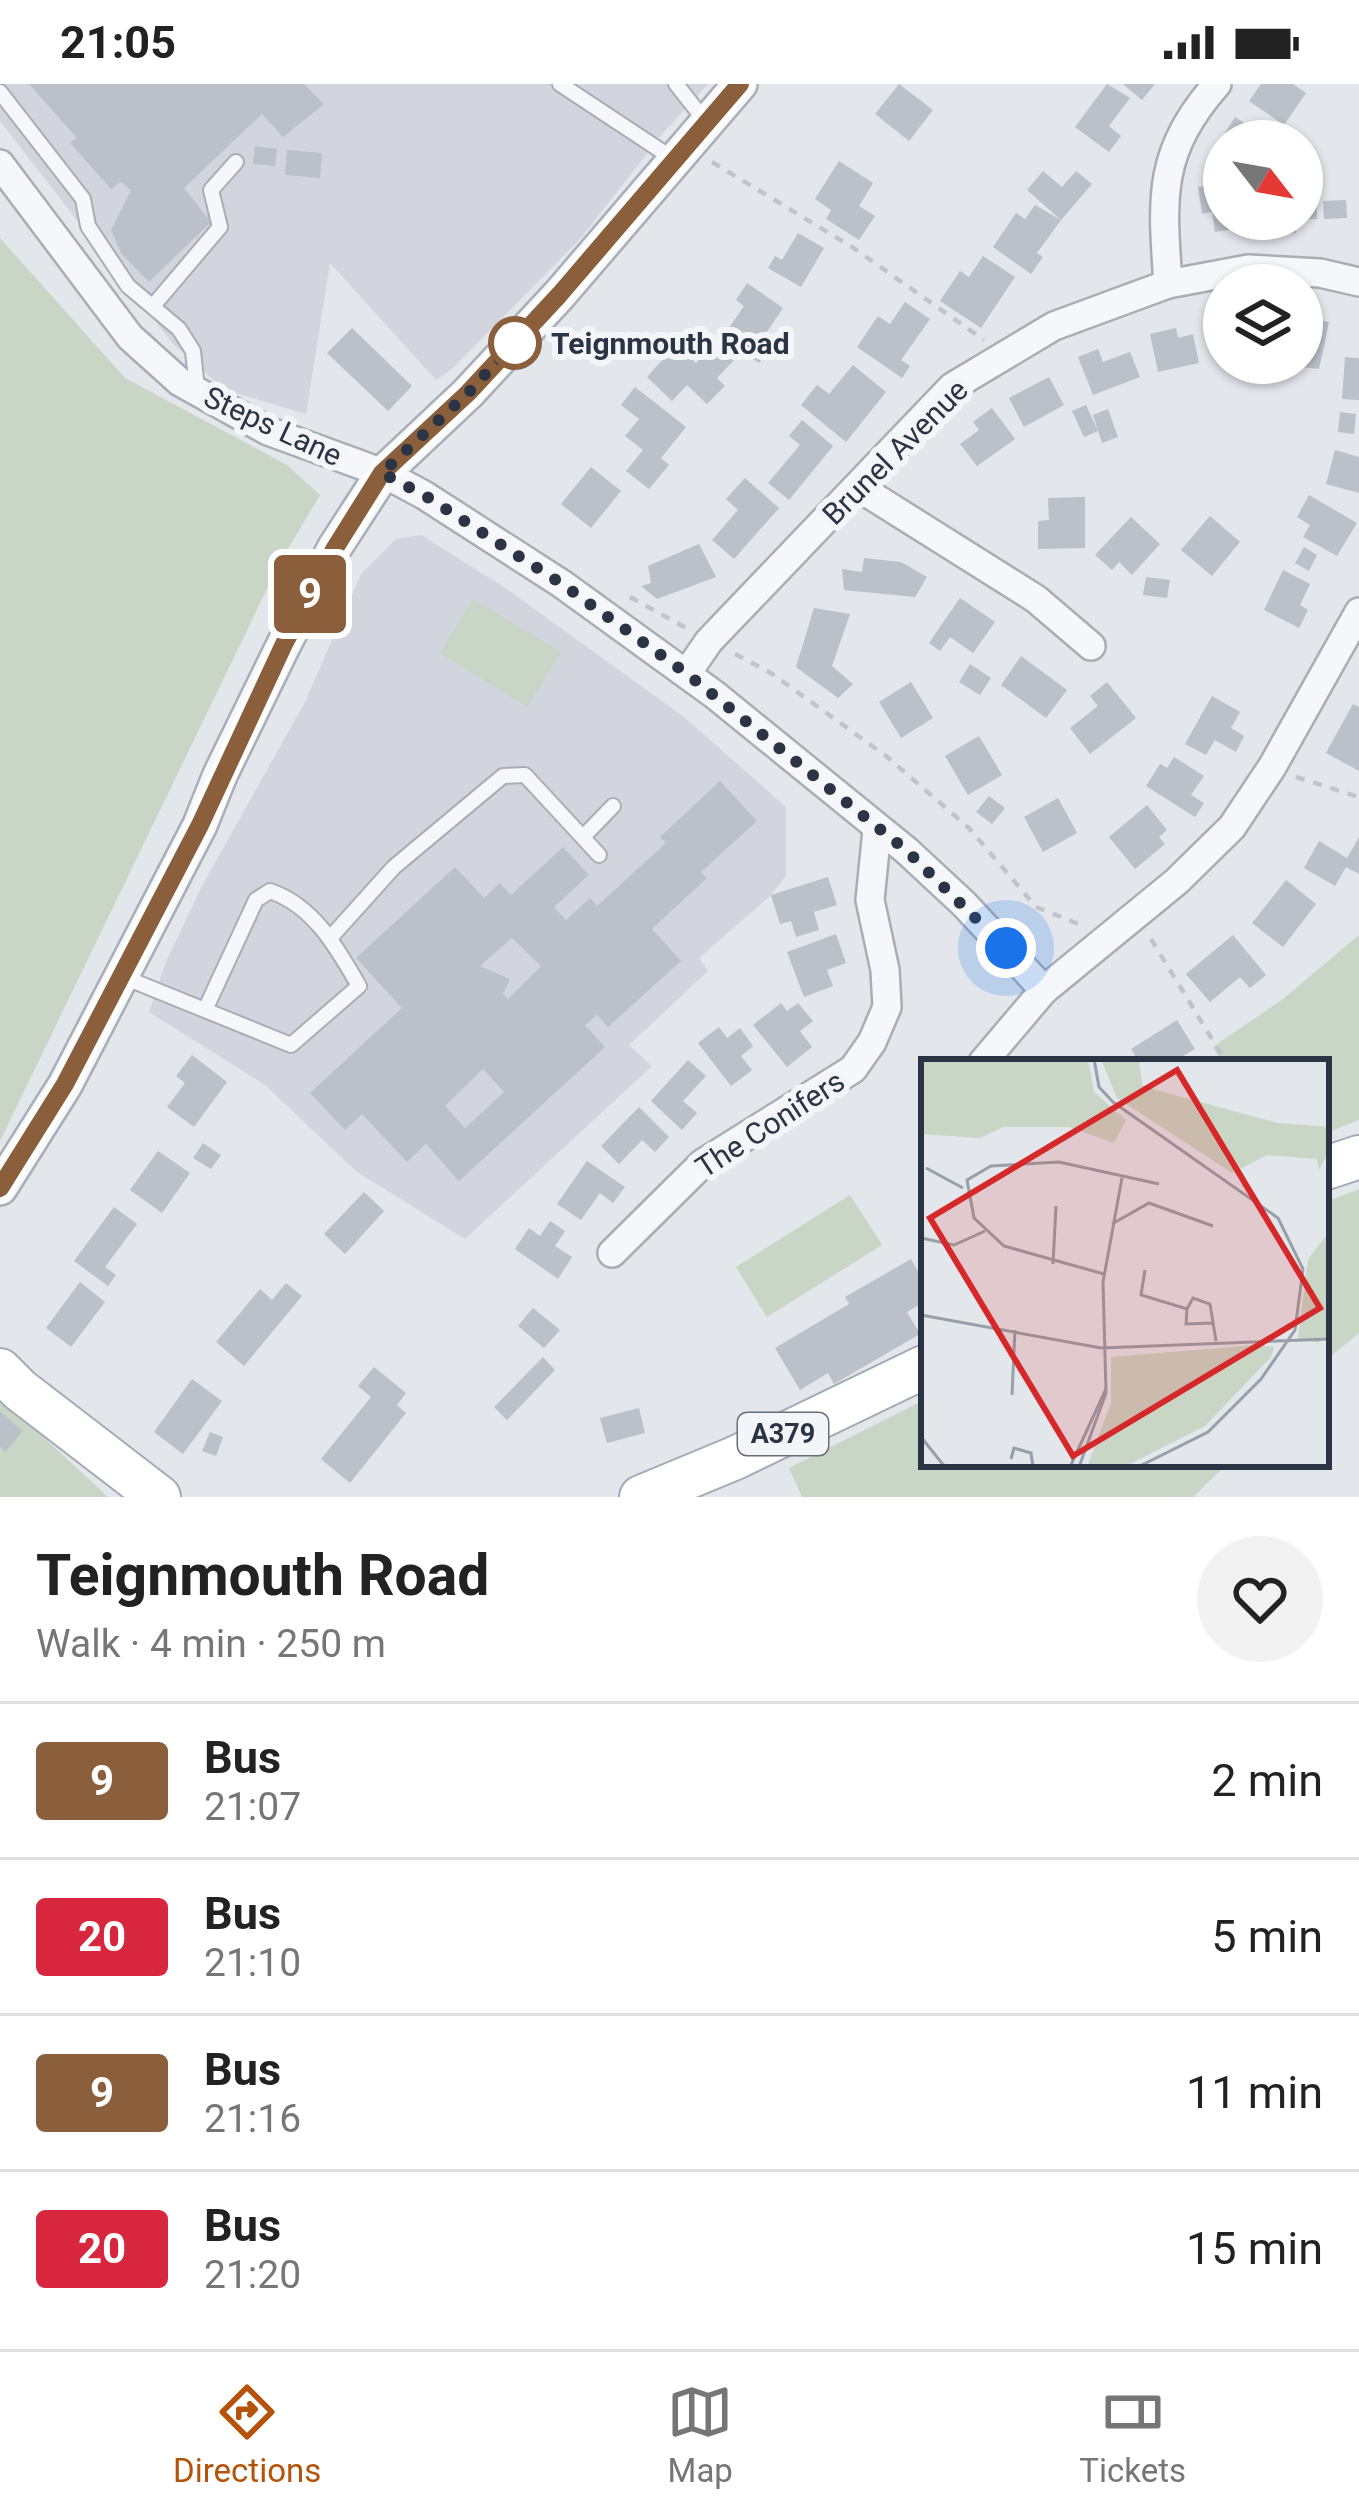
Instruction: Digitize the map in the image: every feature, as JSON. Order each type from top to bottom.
[{"type":"main road","points":[[1329,1167],[1359,1157]]},
{"type":"main road","name":"A379","points":[[641,1497],[735,1458],[921,1368]]},
{"type":"main road","points":[[0,1370],[159,1497]]},
{"type":"street","points":[[0,1188],[65,1084],[200,825],[284,644],[382,473],[468,393],[740,84]]},
{"type":"street","points":[[1168,284],[1163,216],[1168,171],[1187,118],[1217,84]]},
{"type":"street","name":"Steps Lane","points":[[0,164],[130,337],[180,382],[268,430],[382,473],[424,495],[562,584],[686,673],[907,851],[1044,990]]},
{"type":"street","name":"Brunel Avenue","points":[[686,673],[710,640],[952,387],[1054,326],[1168,284],[1248,269],[1320,273],[1359,282]]},
{"type":"street","points":[[858,487],[1036,598],[1091,646]]},
{"type":"street","points":[[985,1059],[1044,990],[1136,916],[1232,827],[1359,612]]},
{"type":"street","name":"The Conifers","points":[[612,1253],[703,1163],[853,1070],[872,1042],[887,1006],[885,970],[870,900],[877,830]]},
{"type":"lane","points":[[560,84],[690,143]]},
{"type":"lane","points":[[676,84],[690,143]]},
{"type":"lane","points":[[0,92],[83,199],[88,226],[128,286],[179,329],[193,351],[197,392]]},
{"type":"lane","points":[[153,306],[220,226],[211,190],[236,162]]},
{"type":"lane","points":[[331,937],[394,867],[502,776],[525,775],[599,855]]},
{"type":"lane","points":[[583,838],[613,806]]},
{"type":"lane","points":[[121,976],[291,1046],[359,986],[331,937],[288,897],[270,891],[256,900],[205,1010]]},
{"type":"path","points":[[690,143],[852,247],[1004,356]]},
{"type":"path","points":[[630,597],[771,674],[886,756],[969,828],[1036,908],[1109,935]]},
{"type":"path","points":[[1272,766],[1359,797]]},
{"type":"path","points":[[1136,916],[1224,1059]]},
{"type":"shaded area","points":[[0,84],[708,84],[580,239],[436,380],[330,263],[306,414],[225,390],[173,344],[0,121]]},
{"type":"shaded area","points":[[421,535],[504,587],[684,717],[786,807],[786,876],[699,958],[708,971],[629,1045],[652,1066],[465,1239],[357,1172],[265,1085],[149,1012],[166,962],[202,886],[305,702],[361,574],[396,539]]},
{"type":"green space","points":[[0,238],[125,378],[287,465],[320,495],[280,562],[0,1141]]},
{"type":"green space","points":[[473,599],[561,652],[527,707],[440,653]]},
{"type":"green space","points":[[1359,935],[1359,1120],[1329,1132],[1329,1059],[1220,1059],[1213,1047],[1283,999]]},
{"type":"green space","points":[[1359,1189],[1359,1333],[1329,1358],[1329,1201]]},
{"type":"green space","points":[[850,1195],[882,1245],[767,1317],[736,1267]]},
{"type":"green space","points":[[0,1397],[108,1497],[0,1497],[0,1447],[4,1451],[23,1431],[0,1411]]},
{"type":"green space","points":[[921,1402],[921,1467],[1224,1467],[1193,1497],[802,1497],[789,1468]]},
{"type":"building","points":[[29,84],[304,84],[324,104],[283,137],[262,114],[184,188],[211,222],[149,282],[121,253],[111,230],[131,190],[121,182],[111,189],[70,143],[77,138]]},
{"type":"building","points":[[899,84],[933,110],[909,141],[875,114]]},
{"type":"building","points":[[1107,84],[1130,98],[1109,126],[1121,136],[1109,152],[1075,127]]},
{"type":"building","points":[[1123,84],[1155,84],[1142,100]]},
{"type":"building","points":[[1261,84],[1293,84],[1306,93],[1287,120],[1277,120],[1249,101]]},
{"type":"building","points":[[255,146],[277,149],[275,166],[253,164]]},
{"type":"building","points":[[287,150],[322,153],[320,178],[285,175]]},
{"type":"building","points":[[839,161],[873,183],[859,206],[875,216],[859,240],[826,219],[831,210],[815,199]]},
{"type":"building","points":[[1043,171],[1062,187],[1076,171],[1092,184],[1061,220],[1027,190]]},
{"type":"building","points":[[1346,200],[1347,218],[1324,219],[1323,201]]},
{"type":"building","points":[[1035,205],[1061,220],[1037,253],[1043,257],[1031,274],[993,247],[1016,213],[1025,219]]},
{"type":"building","points":[[798,233],[824,248],[801,287],[768,268],[775,256],[782,260]]},
{"type":"building","points":[[983,256],[1015,277],[981,328],[940,301],[960,271],[969,277]]},
{"type":"building","points":[[747,283],[783,308],[756,348],[765,355],[759,363],[722,338],[744,306],[736,300]]},
{"type":"building","points":[[905,302],[930,319],[901,360],[910,366],[902,378],[857,347],[878,316],[890,324]]},
{"type":"building","points":[[352,328],[412,386],[388,411],[327,353]]},
{"type":"building","points":[[1176,328],[1178,338],[1193,334],[1199,363],[1158,372],[1150,334]]},
{"type":"building","points":[[715,341],[735,359],[717,378],[725,386],[707,404],[687,385],[672,401],[647,377],[676,345],[696,363]]},
{"type":"building","points":[[1098,349],[1103,362],[1130,352],[1140,377],[1093,395],[1078,357]]},
{"type":"building","points":[[1345,357],[1359,358],[1359,400],[1342,399]]},
{"type":"building","points":[[853,365],[886,392],[846,442],[801,405],[817,385],[829,394]]},
{"type":"building","points":[[1049,377],[1064,405],[1024,427],[1009,398]]},
{"type":"building","points":[[635,387],[686,427],[661,458],[669,465],[649,489],[626,471],[643,450],[625,436],[639,419],[621,405]]},
{"type":"building","points":[[1086,405],[1098,431],[1084,437],[1072,411]]},
{"type":"building","points":[[992,408],[1015,439],[977,466],[960,444],[979,430],[973,422]]},
{"type":"building","points":[[1108,409],[1118,437],[1102,443],[1093,415]]},
{"type":"building","points":[[1340,412],[1356,414],[1354,434],[1338,432]]},
{"type":"building","points":[[802,420],[833,446],[789,500],[768,483],[800,445],[789,436]]},
{"type":"building","points":[[1335,450],[1359,457],[1359,493],[1326,484]]},
{"type":"building","points":[[591,467],[621,491],[591,528],[561,504]]},
{"type":"building","points":[[745,478],[779,508],[734,559],[712,540],[738,510],[726,499]]},
{"type":"building","points":[[1309,495],[1357,523],[1337,556],[1303,537],[1310,525],[1297,517]]},
{"type":"building","points":[[1085,497],[1085,548],[1038,549],[1038,521],[1049,520],[1048,498]]},
{"type":"building","points":[[1210,516],[1240,542],[1212,576],[1181,550]]},
{"type":"building","points":[[1131,517],[1160,544],[1132,575],[1119,562],[1112,570],[1095,555]]},
{"type":"building","points":[[699,544],[716,577],[657,599],[641,586],[651,583],[648,566]]},
{"type":"building","points":[[1304,547],[1317,555],[1309,571],[1295,563]]},
{"type":"building","points":[[864,558],[901,562],[927,577],[915,597],[844,590],[842,569],[862,572]]},
{"type":"building","points":[[1283,570],[1310,584],[1300,605],[1308,610],[1299,628],[1264,610]]},
{"type":"building","points":[[1146,577],[1170,580],[1167,598],[1143,595]]},
{"type":"building","points":[[960,598],[995,622],[973,653],[950,637],[940,651],[929,643]]},
{"type":"building","points":[[814,608],[850,614],[832,666],[853,684],[838,698],[796,667]]},
{"type":"building","points":[[1021,656],[1067,690],[1046,718],[1001,685]]},
{"type":"building","points":[[970,664],[991,678],[980,695],[959,682]]},
{"type":"building","points":[[911,682],[933,718],[901,738],[879,702]]},
{"type":"building","points":[[1107,682],[1136,718],[1090,754],[1070,728],[1098,706],[1090,696]]},
{"type":"building","points":[[1212,696],[1240,712],[1231,728],[1244,736],[1236,752],[1215,740],[1206,755],[1185,744]]},
{"type":"building","points":[[1353,704],[1359,707],[1359,771],[1326,753]]},
{"type":"building","points":[[979,736],[1002,775],[968,795],[945,756]]},
{"type":"building","points":[[1174,757],[1204,776],[1191,795],[1204,803],[1195,817],[1146,786],[1160,764],[1167,768]]},
{"type":"building","points":[[720,781],[757,821],[701,872],[707,878],[652,929],[681,961],[608,1027],[597,1015],[585,1025],[605,1047],[459,1181],[426,1144],[407,1162],[362,1114],[345,1130],[310,1093],[402,1008],[356,958],[455,867],[484,898],[500,883],[511,895],[563,847],[589,875],[554,907],[566,920],[590,898],[597,906],[666,843],[660,837]],"holes":[[[512,938],[541,966],[508,999],[503,993],[510,979],[480,966]],[[483,1069],[504,1092],[465,1128],[445,1106]]]},
{"type":"building","points":[[989,796],[1005,808],[992,824],[976,812]]},
{"type":"building","points":[[1058,798],[1077,833],[1043,852],[1024,817]]},
{"type":"building","points":[[1147,805],[1167,830],[1159,837],[1165,844],[1135,869],[1109,837]]},
{"type":"building","points":[[1359,837],[1359,874],[1346,867],[1335,886],[1304,868],[1319,841],[1347,858]]},
{"type":"building","points":[[828,877],[837,905],[814,912],[819,930],[796,937],[791,921],[780,924],[771,895]]},
{"type":"building","points":[[1286,880],[1316,904],[1283,947],[1252,923]]},
{"type":"building","points":[[836,934],[846,963],[827,970],[833,986],[804,997],[787,952]]},
{"type":"building","points":[[1233,935],[1266,975],[1250,988],[1240,977],[1210,1002],[1186,974]]},
{"type":"building","points":[[781,1003],[787,1011],[798,1003],[813,1021],[800,1031],[812,1047],[787,1067],[753,1025]]},
{"type":"building","points":[[1177,1020],[1195,1049],[1178,1059],[1137,1059],[1131,1049]]},
{"type":"building","points":[[719,1027],[727,1038],[740,1028],[753,1046],[741,1056],[752,1070],[731,1086],[698,1043]]},
{"type":"building","points":[[192,1055],[227,1082],[194,1127],[167,1107],[185,1083],[176,1076]]},
{"type":"building","points":[[688,1060],[706,1076],[683,1101],[697,1113],[682,1130],[651,1101]]},
{"type":"building","points":[[639,1107],[669,1137],[655,1152],[642,1140],[619,1164],[601,1146]]},
{"type":"building","points":[[203,1143],[221,1155],[211,1169],[193,1158]]},
{"type":"building","points":[[158,1151],[190,1173],[162,1213],[130,1190]]},
{"type":"building","points":[[587,1161],[625,1187],[613,1203],[600,1193],[581,1220],[557,1204]]},
{"type":"building","points":[[364,1192],[384,1211],[345,1254],[324,1234]]},
{"type":"building","points":[[114,1207],[137,1224],[105,1267],[116,1275],[108,1286],[74,1261]]},
{"type":"building","points":[[550,1221],[565,1231],[555,1246],[572,1257],[558,1279],[515,1249],[529,1228],[540,1236]]},
{"type":"building","points":[[911,1259],[921,1277],[921,1304],[907,1312],[920,1334],[834,1384],[828,1373],[800,1390],[775,1348],[849,1304],[845,1297]]},
{"type":"building","points":[[80,1282],[105,1302],[71,1347],[46,1328]]},
{"type":"building","points":[[286,1283],[302,1296],[244,1366],[216,1342],[260,1289],[272,1300]]},
{"type":"building","points":[[533,1308],[560,1330],[544,1348],[518,1326]]},
{"type":"building","points":[[543,1357],[555,1370],[507,1420],[494,1407]]},
{"type":"building","points":[[374,1367],[406,1393],[397,1405],[406,1413],[350,1483],[321,1459],[371,1397],[358,1386]]},
{"type":"building","points":[[192,1379],[222,1401],[183,1454],[154,1432]]},
{"type":"building","points":[[639,1408],[645,1433],[607,1443],[600,1418]]},
{"type":"building","points":[[0,1411],[23,1431],[5,1452],[0,1447]]},
{"type":"building","points":[[210,1432],[223,1437],[216,1456],[202,1451]]},
{"type":"bus line","name":"9","points":[[0,1188],[65,1084],[200,825],[284,644],[382,473],[468,393],[560,294],[740,84]]},
{"type":"place","name":"Teignmouth Road","points":[[515,343]]},
{"type":"route","points":[[515,343],[529,327],[468,393],[382,473],[562,584],[656,650],[907,851],[1006,948]]}]
